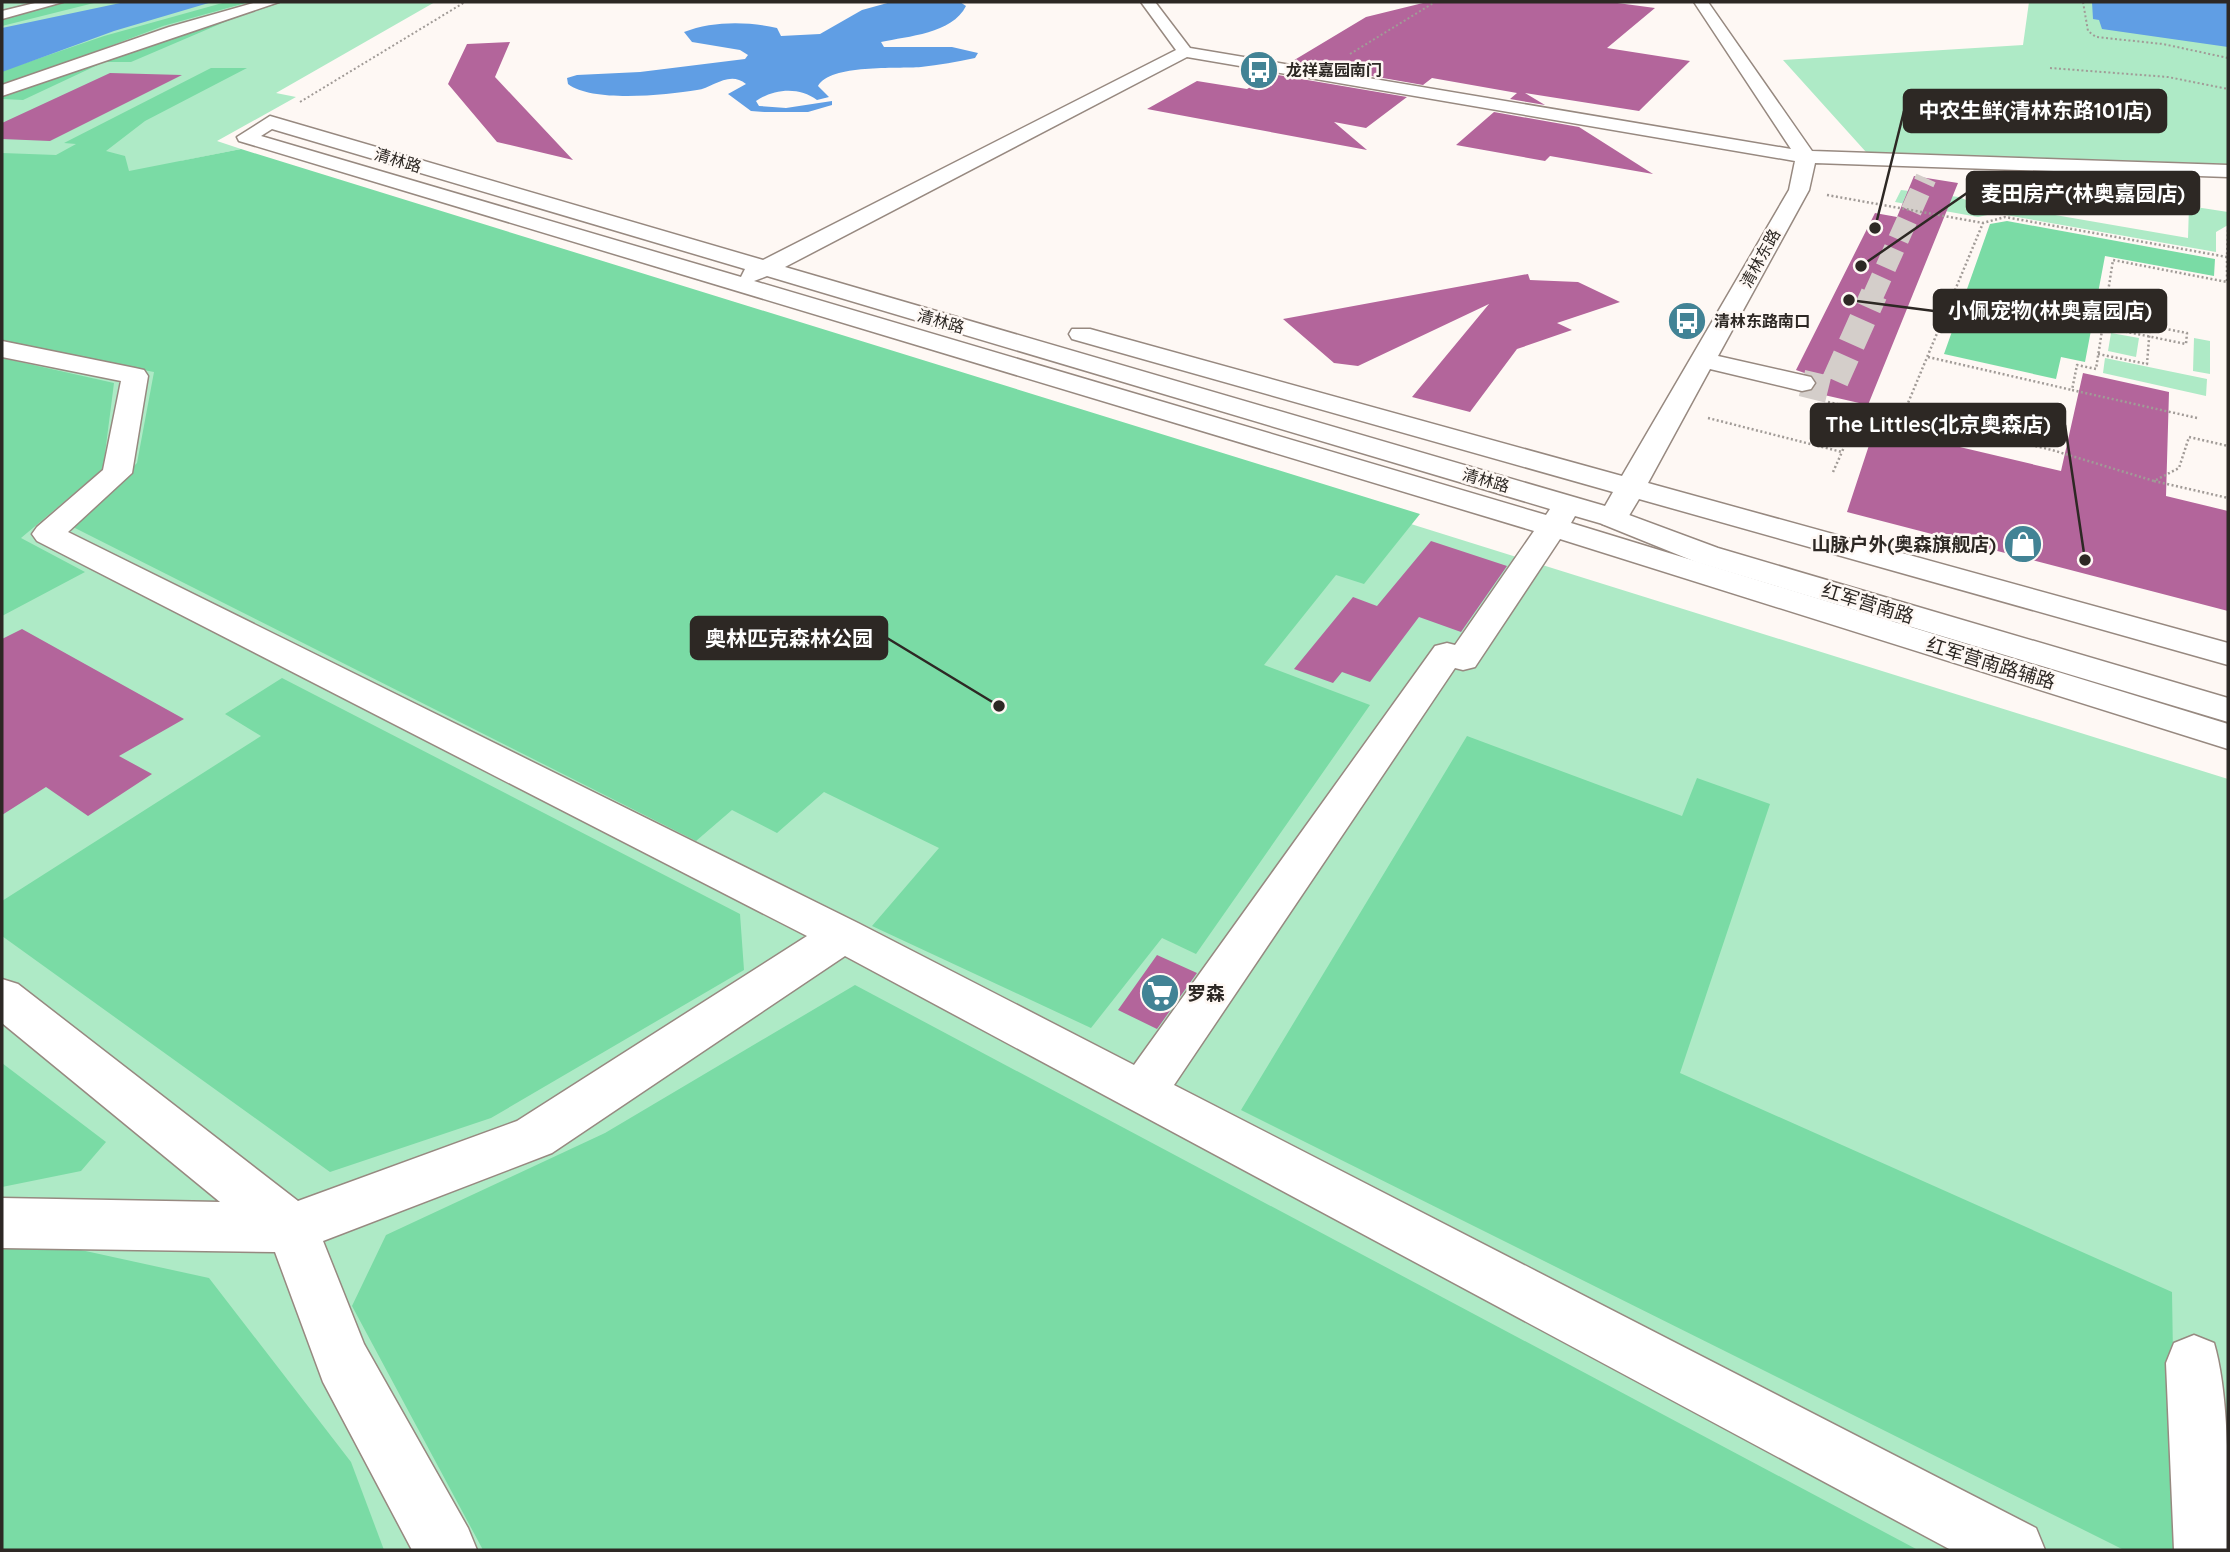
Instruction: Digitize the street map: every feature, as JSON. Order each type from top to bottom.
[{"type":"street","points":[[2,15],[56,2]]},
{"type":"street","points":[[2,91],[174,30],[272,2]]},
{"type":"street","points":[[1148,2],[1185,52]]},
{"type":"street","points":[[1701,2],[1806,157]]},
{"type":"street","points":[[733,284],[1185,52],[1806,157],[1923,168],[2228,171]]},
{"type":"street","points":[[1018,317],[280,116],[246,137],[733,284],[1560,516],[1463,659],[1447,654],[1142,1092]]},
{"type":"street","name":"清林路","points":[[280,116],[762,269],[1560,516],[1613,518]]},
{"type":"street","name":"清林东路","points":[[1613,518],[1799,190],[1806,157]]},
{"type":"street","points":[[1058,328],[2228,654]]},
{"type":"street","points":[[2,349],[135,376],[117,473],[48,534],[843,935],[2014,1550]]},
{"type":"street","points":[[1703,360],[1802,383]]},
{"type":"street","name":"红军营南路辅路","points":[[1560,516],[2228,737]]},
{"type":"street","name":"红军营南路","points":[[1613,518],[1719,536],[2228,682]]},
{"type":"street","name":"红军营南路","points":[[1613,518],[1707,555],[2228,709]]},
{"type":"street","points":[[2,1223],[292,1228],[534,1137],[843,935]]},
{"type":"street","points":[[2,997],[292,1228],[343,1362],[446,1550]]},
{"type":"street","points":[[2194,1363],[2205,1550]]},
{"type":"path","points":[[280,116],[465,2]]},
{"type":"path","points":[[1316,74],[1435,2]]},
{"type":"path","points":[[2083,2],[2088,31],[2096,37],[2163,44],[2228,58]]},
{"type":"path","points":[[2050,68],[2168,78],[2228,89]]},
{"type":"path","points":[[1799,190],[1983,223],[2005,217],[2227,257]]},
{"type":"path","points":[[1826,401],[1902,419],[1983,223]]},
{"type":"path","points":[[2072,390],[2077,365],[2096,369],[2113,260],[2227,282],[2228,230]]},
{"type":"path","points":[[2103,327],[2186,344],[2187,333],[2104,317]]},
{"type":"path","points":[[2098,354],[2147,364],[2150,326]]},
{"type":"path","points":[[1928,357],[2197,418]]},
{"type":"path","points":[[1833,472],[1854,421],[1833,416],[1839,404]]},
{"type":"path","points":[[1674,410],[1842,452]]},
{"type":"path","points":[[1903,415],[2052,450],[2154,481],[2228,498]]},
{"type":"path","points":[[2154,481],[2179,468],[2189,438],[2228,446]]},
{"type":"green space","points":[[2,2],[435,2],[276,93],[296,97],[217,141],[241,149],[181,161],[248,161],[2228,779],[2228,1550],[2,1550]]},
{"type":"green space","points":[[64,2],[98,2],[2,26],[2,16]]},
{"type":"green space","points":[[226,2],[249,2],[163,26],[2,87],[2,71],[104,36]]},
{"type":"green space","points":[[2029,2],[2228,2],[2228,164],[1866,152],[1783,60],[2023,45]]},
{"type":"green space","points":[[248,12],[131,62],[104,62],[23,100],[2,99],[2,92],[168,29]]},
{"type":"green space","points":[[211,68],[247,68],[145,121],[106,151],[125,156],[129,171],[241,149],[1420,514],[1364,584],[1336,575],[1264,665],[1370,705],[1196,954],[1162,938],[1091,1028],[872,926],[939,848],[824,792],[777,833],[732,810],[696,841],[71,526],[137,463],[154,372],[2,343],[2,153],[56,155],[76,144],[64,143]]},
{"type":"green space","points":[[1901,190],[1959,197],[1997,213],[1978,217],[1895,202]]},
{"type":"green space","points":[[2003,206],[2188,238],[2189,206],[2228,212],[2228,225],[2216,232],[2216,252],[2000,214]]},
{"type":"green space","points":[[2007,221],[2215,259],[2214,276],[2105,256],[2085,362],[2061,357],[2056,379],[1944,354],[1990,224]]},
{"type":"green space","points":[[2111,333],[2139,338],[2136,357],[2108,351]]},
{"type":"green space","points":[[2194,338],[2210,341],[2210,374],[2193,371]]},
{"type":"green space","points":[[2,358],[114,383],[103,469],[21,538],[85,572],[2,616]]},
{"type":"green space","points":[[2105,358],[2207,379],[2206,396],[2103,373]]},
{"type":"green space","points":[[282,678],[740,914],[744,970],[491,1118],[330,1172],[2,936],[2,901],[261,736],[225,714]]},
{"type":"green space","points":[[1467,736],[1682,816],[1697,778],[1770,804],[1680,1073],[2172,1292],[2176,1550],[2124,1550],[1241,1110]]},
{"type":"green space","points":[[855,985],[1918,1550],[483,1550],[352,1306],[386,1235],[605,1133]]},
{"type":"green space","points":[[2,1063],[106,1142],[81,1171],[2,1187]]},
{"type":"green space","points":[[26,1238],[209,1278],[351,1462],[384,1550],[2,1550],[2,1239]]},
{"type":"water","points":[[125,2],[212,2],[114,31],[2,72],[2,28]]},
{"type":"water","points":[[891,2],[960,2],[966,6],[951,23],[928,32],[881,42],[884,47],[952,47],[978,53],[975,58],[921,67],[850,71],[825,79],[818,86],[829,97],[817,100],[802,93],[786,91],[770,94],[756,101],[759,106],[786,108],[832,101],[832,105],[808,112],[751,111],[728,94],[746,84],[733,79],[697,90],[630,96],[594,94],[568,84],[567,78],[577,75],[640,72],[745,59],[748,55],[740,50],[692,42],[684,32],[695,28],[742,23],[777,28],[781,36],[820,34],[862,10]]},
{"type":"water","points":[[2092,2],[2228,2],[2228,47],[2102,29],[2099,20],[2093,19]]},
{"type":"building","points":[[1427,2],[1610,2],[1655,8],[1607,48],[1690,61],[1639,111],[1525,93],[1545,105],[1510,99],[1517,93],[1432,78],[1423,85],[1291,62],[1366,17]]},
{"type":"building","points":[[510,42],[495,77],[573,160],[497,142],[448,84],[467,44]]},
{"type":"building","points":[[110,73],[182,75],[50,141],[2,139],[2,123]]},
{"type":"building","points":[[1272,74],[1407,97],[1366,128],[1334,122],[1367,150],[1147,109],[1197,81],[1247,89]]},
{"type":"building","points":[[1494,112],[1579,127],[1653,174],[1550,156],[1545,161],[1456,145]]},
{"type":"building","points":[[1914,176],[1958,183],[1868,405],[1811,392],[1817,384],[1813,376],[1796,370],[1875,213],[1897,217]]},
{"type":"building","points":[[1528,274],[1530,280],[1578,282],[1620,302],[1557,323],[1572,330],[1517,349],[1470,412],[1412,397],[1489,304],[1358,366],[1334,363],[1283,319]]},
{"type":"building","points":[[2083,373],[2169,392],[2166,496],[2228,511],[2228,611],[1847,512],[1875,427],[2061,471]]},
{"type":"building","points":[[1431,541],[1507,566],[1461,632],[1419,617],[1370,682],[1342,672],[1333,683],[1294,669],[1353,597],[1377,606]]},
{"type":"building","points":[[22,629],[184,719],[119,756],[152,774],[88,816],[46,787],[2,815],[2,639]]},
{"type":"building","name":"罗森","points":[[1157,955],[1197,973],[1157,1029],[1118,1010]]},
{"type":"tunnel","points":[[1873,296],[1926,178]]},
{"type":"tunnel","points":[[1802,383],[1831,390],[1874,294]]},
{"type":"place","name":"龙祥嘉园南门","points":[[1259,70]]},
{"type":"place","name":"中农生鲜(清林东路101店)","points":[[1875,228]]},
{"type":"place","name":"麦田房产(林奥嘉园店)","points":[[1861,266]]},
{"type":"place","name":"小佩宠物(林奥嘉园店)","points":[[1849,300]]},
{"type":"place","name":"清林东路南口","points":[[1687,321]]},
{"type":"place","name":"山脉户外(奥森旗舰店)","points":[[2023,544]]},
{"type":"place","name":"The Littles(北京奥森店)","points":[[2085,560]]},
{"type":"place","name":"奥林匹克森林公园","points":[[999,706]]},
{"type":"place","name":"罗森","points":[[1160,993]]}]
